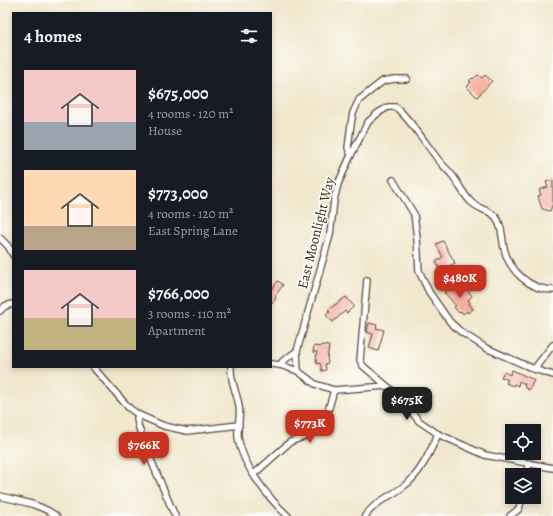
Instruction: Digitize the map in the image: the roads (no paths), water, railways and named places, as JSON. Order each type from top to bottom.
[{"type":"street","points":[[351,155],[348,148],[351,124],[353,113],[359,100],[383,81],[407,79]]},
{"type":"street","name":"East Moonlight Way","points":[[298,371],[297,351],[330,235],[334,200],[338,184],[368,122],[388,107],[396,107],[406,117],[434,155],[453,176],[472,203],[495,216],[500,226],[507,258],[516,272],[534,287],[553,290]]},
{"type":"street","points":[[393,180],[414,214],[419,271],[423,282],[450,322],[461,332],[486,348],[534,369],[553,375]]},
{"type":"street","points":[[0,238],[12,252]]},
{"type":"street","points":[[367,280],[360,360],[363,366],[403,401],[419,421],[438,434],[485,455],[553,468]]},
{"type":"street","points":[[0,311],[5,306],[12,304]]},
{"type":"street","points":[[534,369],[553,345]]},
{"type":"street","points":[[280,365],[297,351]]},
{"type":"street","points":[[272,364],[298,371],[315,384],[334,390],[387,386]]},
{"type":"street","points":[[94,368],[123,402],[139,415],[169,428],[187,431],[239,425]]},
{"type":"street","points":[[231,368],[240,413],[238,436],[242,450],[254,474],[274,502],[288,516]]},
{"type":"street","points":[[254,474],[290,442],[309,435],[321,426],[328,411],[334,390]]},
{"type":"street","points":[[139,415],[138,425],[145,446],[175,516]]},
{"type":"street","points":[[365,516],[377,502],[405,486],[416,475],[438,434]]},
{"type":"street","points":[[528,468],[529,463]]},
{"type":"street","points":[[0,496],[36,505],[56,516]]},
{"type":"street","points":[[510,516],[519,509],[520,504]]}]
